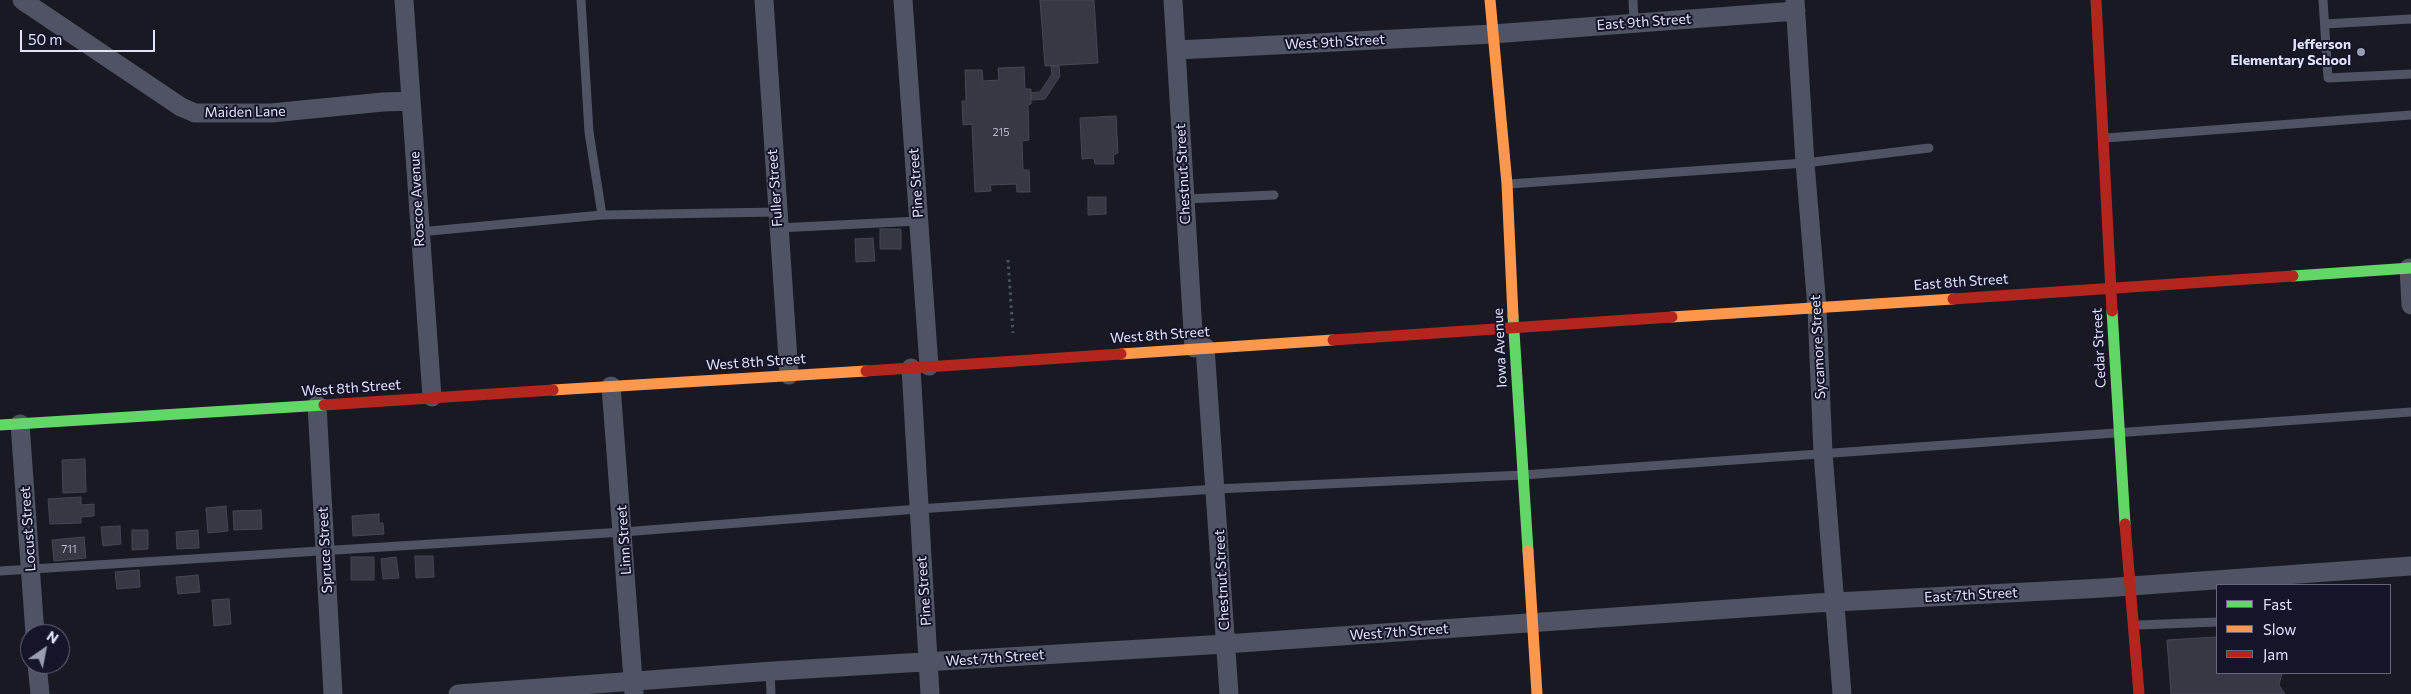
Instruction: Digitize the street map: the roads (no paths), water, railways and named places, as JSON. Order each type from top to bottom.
[{"type":"main road","name":"Iowa Avenue","points":[[1490,0],[1507,184],[1513,327],[1536,694]]},
{"type":"main road","name":"Cedar Street","points":[[2096,0],[2118,432],[2140,694]]},
{"type":"main road","name":"East 8th Street","points":[[1513,327],[2410,268]]},
{"type":"main road","name":"West 8th Street","points":[[0,425],[911,368],[1513,327]]},
{"type":"street","name":"Maiden Lane","points":[[22,0],[181,107],[195,113],[271,113],[383,102],[411,102]]},
{"type":"street","name":"Roscoe Avenue","points":[[404,0],[432,397]]},
{"type":"street","name":"Fuller Street","points":[[764,0],[789,375]]},
{"type":"street","name":"Pine Street","points":[[903,0],[929,366]]},
{"type":"street","name":"Chestnut Street","points":[[1173,0],[1184,200],[1216,489],[1229,694]]},
{"type":"street","name":"East 9th Street","points":[[1493,34],[1634,23],[1796,5]]},
{"type":"street","name":"Sycamore Street","points":[[1796,5],[1805,163],[1817,308],[1823,453],[1842,694]]},
{"type":"street","name":"West 9th Street","points":[[1177,50],[1493,34]]},
{"type":"street","points":[[2410,268],[2411,305]]},
{"type":"street","name":"Pine Street","points":[[911,368],[930,694]]},
{"type":"street","name":"Linn Street","points":[[611,386],[624,532],[633,688]]},
{"type":"street","name":"Spruce Street","points":[[317,405],[333,694]]},
{"type":"street","name":"Locust Street","points":[[20,424],[35,624]]},
{"type":"street","name":"East 7th Street","points":[[1532,623],[2130,585],[2319,578],[2411,566]]},
{"type":"street","name":"West 7th Street","points":[[458,694],[633,688],[770,672],[1532,623]]},
{"type":"street","points":[[38,674],[40,694]]},
{"type":"lane","points":[[580,0],[589,132],[602,215]]},
{"type":"lane","points":[[1633,0],[1634,23]]},
{"type":"lane","points":[[2323,0],[2328,78],[2411,74]]},
{"type":"lane","points":[[2324,24],[2411,19]]},
{"type":"lane","points":[[2104,138],[2411,115]]},
{"type":"lane","points":[[1507,184],[1805,163],[1929,148]]},
{"type":"lane","points":[[1184,200],[1274,195]]},
{"type":"lane","points":[[419,232],[602,215],[778,220],[919,221]]},
{"type":"lane","points":[[0,571],[624,532],[918,508],[1216,489],[1523,475],[2411,412]]},
{"type":"lane","points":[[2134,625],[2216,622]]},
{"type":"lane","points":[[770,672],[771,694]]},
{"type":"place","name":"Jefferson Elementary School","points":[[2361,52]]}]
